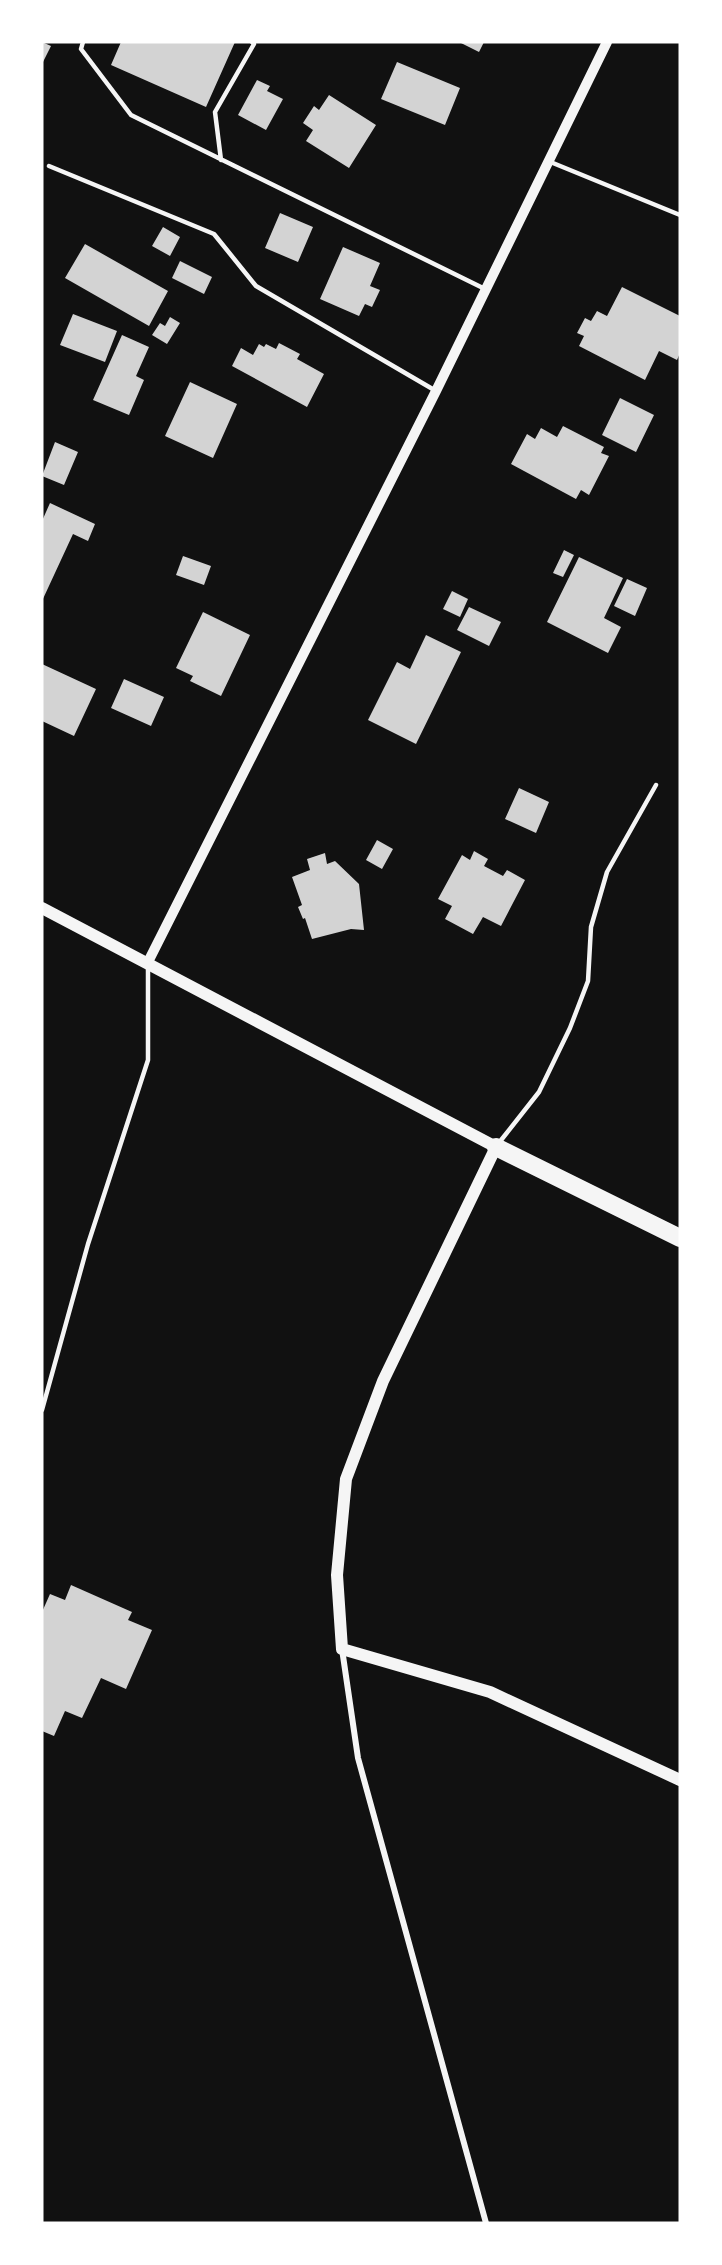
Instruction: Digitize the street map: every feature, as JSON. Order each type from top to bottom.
[{"type":"highway","points":[[496,1147],[680,1238]]},
{"type":"main road","points":[[42,908],[496,1147],[383,1381],[346,1479],[336,1575],[342,1649],[490,1692],[680,1780]]},
{"type":"street","points":[[148,962],[436,391],[607,42]]},
{"type":"street","points":[[342,1649],[358,1758],[486,2223]]},
{"type":"lane","points":[[84,42],[81,49],[131,115],[485,289]]},
{"type":"lane","points":[[221,160],[215,112],[254,44],[252,42]]},
{"type":"lane","points":[[548,161],[680,214]]},
{"type":"lane","points":[[49,165],[214,234],[256,286],[436,391]]},
{"type":"lane","points":[[496,1147],[539,1092],[570,1028],[588,981],[591,927],[607,872],[656,785]]},
{"type":"lane","points":[[42,1410],[88,1244],[148,1060],[148,962]]},
{"type":"building","points":[[42,42],[51,46],[42,64]]},
{"type":"building","points":[[121,42],[235,42],[206,107],[111,65]]},
{"type":"building","points":[[459,42],[484,42],[479,52]]},
{"type":"building","points":[[397,62],[460,88],[445,125],[381,99]]},
{"type":"building","points":[[257,80],[270,86],[267,91],[283,99],[266,130],[238,115]]},
{"type":"building","points":[[329,95],[376,125],[349,168],[306,141],[313,130],[303,123],[314,106],[319,110]]},
{"type":"building","points":[[280,213],[313,227],[298,262],[265,248]]},
{"type":"building","points":[[163,227],[180,237],[170,256],[152,246]]},
{"type":"building","points":[[85,244],[168,291],[149,326],[65,278]]},
{"type":"building","points":[[343,247],[380,263],[370,286],[380,290],[372,307],[365,304],[359,316],[320,299]]},
{"type":"building","points":[[180,261],[212,277],[204,294],[172,278]]},
{"type":"building","points":[[622,287],[680,316],[680,353],[677,360],[659,351],[645,380],[579,346],[584,336],[577,333],[585,318],[591,321],[597,311],[607,316]]},
{"type":"building","points":[[73,314],[117,331],[105,362],[60,345]]},
{"type":"building","points":[[170,317],[180,323],[167,344],[152,335],[160,323],[165,326]]},
{"type":"building","points":[[122,335],[149,347],[136,376],[144,380],[129,415],[93,400]]},
{"type":"building","points":[[279,343],[300,354],[297,359],[324,374],[307,407],[232,366],[241,348],[253,355],[259,344],[264,347],[266,344],[276,349]]},
{"type":"building","points":[[190,382],[237,404],[213,458],[165,436]]},
{"type":"building","points":[[620,398],[654,415],[636,452],[602,435]]},
{"type":"building","points":[[563,426],[604,447],[601,453],[609,456],[589,495],[581,490],[576,499],[511,464],[527,434],[535,439],[541,428],[557,437]]},
{"type":"building","points":[[55,442],[78,452],[64,485],[42,476]]},
{"type":"building","points":[[50,503],[95,524],[88,541],[73,534],[42,601],[42,521]]},
{"type":"building","points":[[564,550],[574,555],[563,577],[553,573]]},
{"type":"building","points":[[183,556],[211,566],[204,585],[176,575]]},
{"type":"building","points":[[579,557],[623,578],[604,618],[621,627],[608,653],[547,622]]},
{"type":"building","points":[[627,579],[647,588],[635,616],[614,606]]},
{"type":"building","points":[[452,591],[468,599],[460,617],[443,609]]},
{"type":"building","points":[[469,607],[501,622],[489,646],[457,630]]},
{"type":"building","points":[[203,612],[250,635],[221,696],[190,681],[193,676],[176,668]]},
{"type":"building","points":[[426,635],[461,652],[416,744],[368,720],[397,662],[410,669]]},
{"type":"building","points":[[42,664],[96,689],[74,736],[42,721]]},
{"type":"building","points":[[124,679],[164,697],[151,726],[111,708]]},
{"type":"building","points":[[519,788],[549,802],[536,833],[505,819]]},
{"type":"building","points":[[377,840],[393,849],[382,869],[366,860]]},
{"type":"building","points":[[474,851],[488,859],[484,866],[503,876],[507,870],[525,880],[501,926],[483,917],[473,934],[445,919],[452,906],[438,899],[462,855],[470,860]]},
{"type":"building","points":[[325,853],[327,864],[335,861],[359,884],[364,930],[351,929],[312,939],[305,918],[303,919],[298,907],[302,905],[292,877],[310,870],[307,859]]},
{"type":"building","points":[[71,1585],[132,1612],[128,1620],[152,1630],[126,1689],[101,1678],[82,1718],[65,1711],[54,1736],[42,1731],[42,1612],[50,1594],[65,1600]]}]
